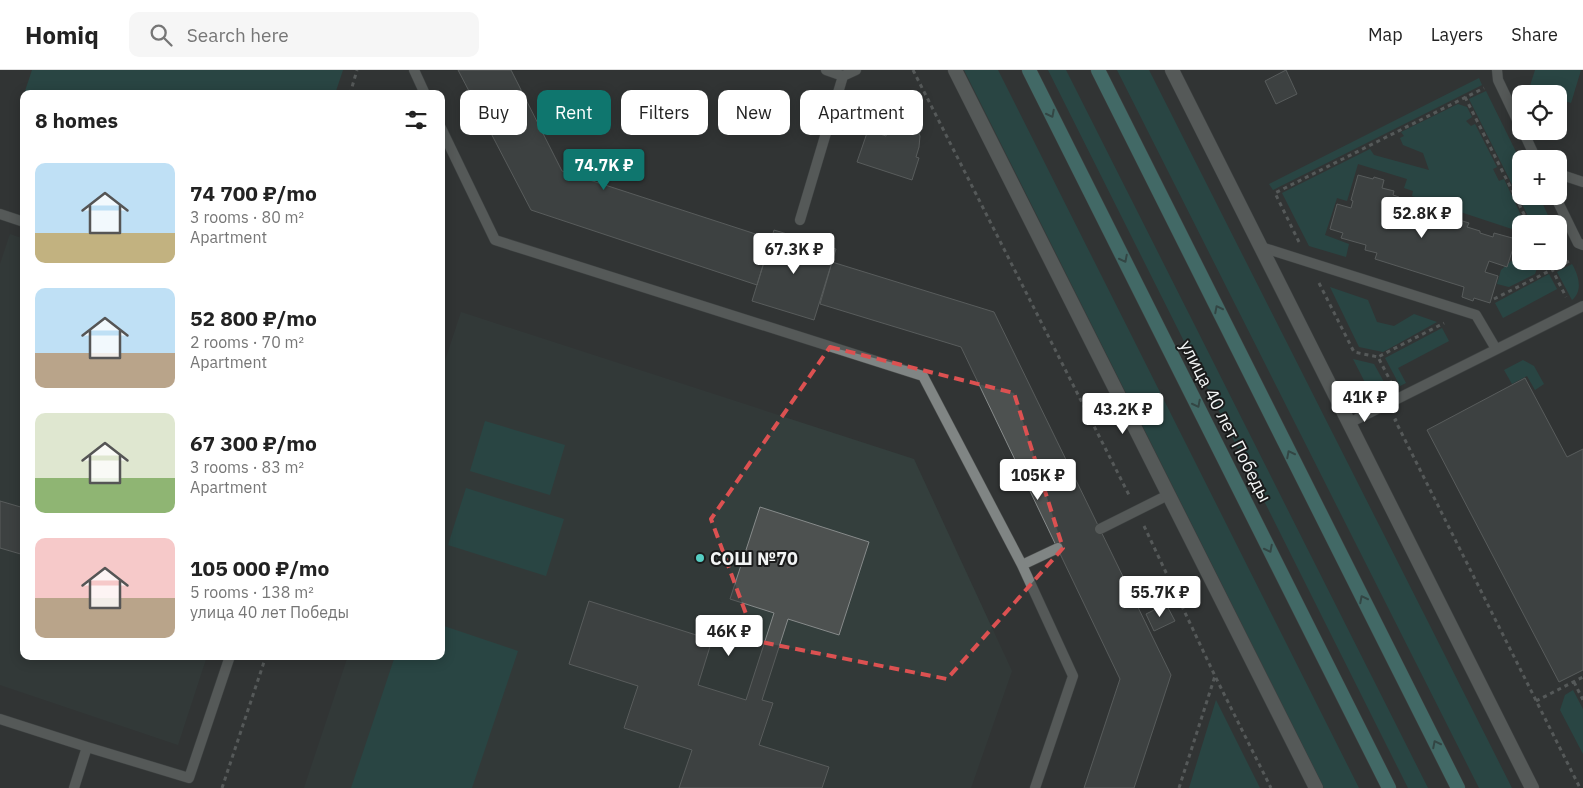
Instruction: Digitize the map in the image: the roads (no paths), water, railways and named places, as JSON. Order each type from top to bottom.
[{"type":"main road","name":"улица 40 лет Победы","points":[[1029,70],[1389,788]]},
{"type":"main road","points":[[1098,70],[1458,788]]},
{"type":"street","points":[[955,70],[1316,788]]},
{"type":"street","points":[[1172,70],[1532,788]]},
{"type":"lane","points":[[414,70],[423,90]]},
{"type":"lane","points":[[826,70],[843,76],[856,70]]},
{"type":"lane","points":[[1497,70],[1498,80],[1512,109]]},
{"type":"lane","points":[[800,220],[843,76]]},
{"type":"lane","points":[[445,136],[495,240],[923,376],[1022,565],[1074,676],[1035,788]]},
{"type":"lane","points":[[1567,177],[1583,182]]},
{"type":"lane","points":[[1560,205],[1580,244],[1583,254]]},
{"type":"lane","points":[[0,214],[20,221]]},
{"type":"lane","points":[[1261,247],[1476,315],[1496,349]]},
{"type":"lane","points":[[1349,423],[1583,306]]},
{"type":"lane","points":[[1100,529],[1168,495]]},
{"type":"lane","points":[[1022,565],[1058,548]]},
{"type":"lane","points":[[0,719],[189,778],[229,660]]},
{"type":"lane","points":[[74,788],[87,747]]},
{"type":"place","name":"СОШ №70","points":[[700,558]]}]
